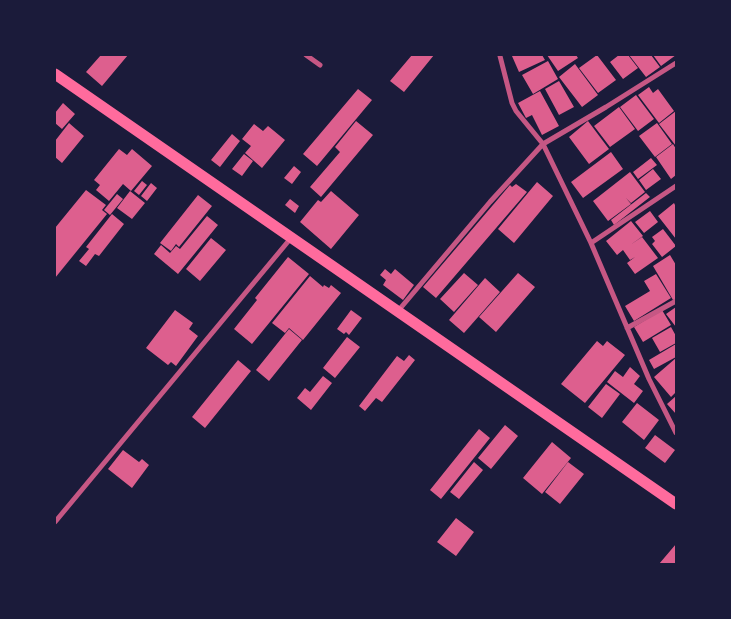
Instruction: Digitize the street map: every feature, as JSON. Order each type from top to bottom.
[{"type":"main road","points":[[55,74],[676,504]]},
{"type":"street","points":[[306,55],[320,65]]},
{"type":"street","points":[[500,56],[512,103],[516,111],[543,144],[591,243],[627,328],[676,433]]},
{"type":"street","points":[[397,312],[490,202],[543,144],[676,63]]},
{"type":"street","points":[[591,243],[676,186]]},
{"type":"street","points":[[55,522],[292,238]]},
{"type":"street","points":[[627,328],[676,301]]},
{"type":"building","points":[[101,55],[128,55],[102,86],[86,72]]},
{"type":"building","points":[[412,55],[434,55],[404,92],[390,81]]},
{"type":"building","points":[[542,55],[545,60],[519,72],[512,56]]},
{"type":"building","points":[[547,55],[576,55],[578,58],[558,71]]},
{"type":"building","points":[[597,55],[616,80],[598,93],[579,68]]},
{"type":"building","points":[[619,55],[628,55],[638,68],[623,79],[610,62]]},
{"type":"building","points":[[629,55],[651,55],[660,67],[646,77]]},
{"type":"building","points":[[653,55],[676,55],[661,66]]},
{"type":"building","points":[[548,61],[558,79],[533,94],[522,75]]},
{"type":"building","points":[[575,64],[598,95],[582,107],[559,77]]},
{"type":"building","points":[[559,81],[574,107],[559,115],[545,89]]},
{"type":"building","points":[[649,87],[653,93],[658,89],[674,111],[659,123],[638,95]]},
{"type":"building","points":[[358,89],[372,100],[317,166],[303,154]]},
{"type":"building","points":[[540,91],[559,126],[542,135],[532,115],[526,118],[518,103]]},
{"type":"building","points":[[636,95],[654,119],[638,131],[620,107]]},
{"type":"building","points":[[63,103],[75,114],[62,129],[55,123],[55,113]]},
{"type":"building","points":[[619,107],[635,129],[610,147],[594,126]]},
{"type":"building","points":[[676,111],[676,146],[659,124]]},
{"type":"building","points":[[356,121],[373,135],[321,197],[310,187],[340,152],[335,147]]},
{"type":"building","points":[[588,121],[609,149],[589,164],[569,137]]},
{"type":"building","points":[[69,123],[84,136],[62,163],[55,157],[55,141]]},
{"type":"building","points":[[657,123],[672,144],[655,157],[639,136]]},
{"type":"building","points":[[254,124],[263,131],[268,126],[285,140],[262,168],[245,153],[251,146],[242,139]]},
{"type":"building","points":[[232,134],[240,141],[220,167],[211,160]]},
{"type":"building","points":[[673,144],[676,149],[676,175],[671,179],[656,157]]},
{"type":"building","points":[[119,149],[127,155],[132,149],[152,166],[131,191],[123,184],[109,201],[96,190],[100,185],[94,180]]},
{"type":"building","points":[[611,152],[623,169],[583,198],[571,182]]},
{"type":"building","points":[[244,154],[253,161],[242,176],[232,169]]},
{"type":"building","points":[[651,158],[657,165],[638,179],[633,172]]},
{"type":"building","points":[[294,166],[301,172],[292,184],[284,178]]},
{"type":"building","points":[[653,169],[661,179],[646,190],[639,180]]},
{"type":"building","points":[[630,172],[645,192],[631,203],[626,198],[631,204],[608,221],[593,201]]},
{"type":"building","points":[[142,181],[147,185],[139,195],[134,191]]},
{"type":"building","points":[[537,182],[553,196],[514,243],[498,229]]},
{"type":"building","points":[[151,183],[157,188],[147,201],[141,196]]},
{"type":"building","points":[[516,184],[527,192],[436,298],[423,287],[510,185],[512,187]]},
{"type":"building","points":[[86,190],[106,205],[102,210],[107,214],[55,278],[55,228]]},
{"type":"building","points":[[130,191],[145,203],[132,219],[117,208]]},
{"type":"building","points":[[331,191],[359,215],[331,249],[300,222],[318,200],[321,202]]},
{"type":"building","points":[[646,193],[650,197],[614,225],[611,220]]},
{"type":"building","points":[[117,194],[123,199],[110,215],[104,210]]},
{"type":"building","points":[[198,195],[212,206],[179,247],[176,244],[171,251],[160,243]]},
{"type":"building","points":[[290,199],[299,206],[295,213],[285,205]]},
{"type":"building","points":[[674,203],[676,207],[676,239],[658,216]]},
{"type":"building","points":[[650,211],[658,222],[644,233],[635,222]]},
{"type":"building","points":[[112,214],[124,224],[99,256],[95,254],[86,266],[79,261],[89,249],[86,247]]},
{"type":"building","points":[[207,216],[218,225],[178,274],[154,254],[161,245],[170,253],[176,246],[180,249]]},
{"type":"building","points":[[631,221],[643,236],[630,245],[642,237],[658,258],[635,274],[627,263],[635,257],[630,260],[623,250],[617,255],[606,241]]},
{"type":"building","points":[[663,229],[676,246],[662,257],[652,244],[655,241],[652,237]]},
{"type":"building","points":[[211,238],[226,250],[200,281],[186,269]]},
{"type":"building","points":[[670,255],[676,265],[676,299],[673,300],[653,266]]},
{"type":"building","points":[[288,257],[309,274],[252,344],[234,329],[257,300],[255,298]]},
{"type":"building","points":[[385,269],[391,274],[395,269],[414,285],[403,300],[383,285],[386,280],[380,275]]},
{"type":"building","points":[[464,273],[478,285],[454,312],[440,299]]},
{"type":"building","points":[[518,273],[535,287],[496,332],[479,317]]},
{"type":"building","points":[[656,274],[671,298],[634,321],[625,306],[650,291],[644,281]]},
{"type":"building","points":[[310,276],[323,287],[324,285],[329,288],[331,285],[341,293],[303,340],[289,328],[285,333],[272,323]]},
{"type":"building","points":[[485,278],[500,292],[464,333],[449,320]]},
{"type":"building","points":[[676,307],[676,327],[666,314]]},
{"type":"building","points":[[175,310],[193,323],[189,329],[198,336],[176,366],[171,362],[168,365],[146,348]]},
{"type":"building","points":[[351,310],[362,318],[349,335],[337,329]]},
{"type":"building","points":[[662,310],[671,325],[643,342],[634,327]]},
{"type":"building","points":[[671,327],[676,336],[676,343],[660,352],[652,338]]},
{"type":"building","points":[[289,329],[302,340],[269,381],[256,370]]},
{"type":"building","points":[[347,337],[360,347],[335,378],[323,368]]},
{"type":"building","points":[[597,341],[603,346],[607,341],[625,355],[585,403],[561,384]]},
{"type":"building","points":[[676,344],[676,357],[654,369],[649,360]]},
{"type":"building","points":[[409,355],[415,360],[382,402],[376,398],[365,411],[359,406],[397,356],[404,361]]},
{"type":"building","points":[[676,358],[676,392],[671,397],[654,377]]},
{"type":"building","points":[[238,360],[251,371],[205,428],[192,417]]},
{"type":"building","points":[[630,367],[640,376],[634,384],[643,391],[634,403],[607,382],[615,371],[623,377]]},
{"type":"building","points":[[323,376],[332,383],[311,410],[297,398],[305,388],[310,392]]},
{"type":"building","points":[[606,384],[620,394],[602,418],[588,407]]},
{"type":"building","points":[[676,396],[676,414],[667,404]]},
{"type":"building","points":[[637,403],[659,420],[644,440],[622,422]]},
{"type":"building","points":[[505,425],[518,436],[491,469],[478,458]]},
{"type":"building","points":[[479,429],[490,438],[441,499],[430,490]]},
{"type":"building","points":[[655,435],[675,450],[665,463],[645,448]]},
{"type":"building","points":[[552,442],[571,458],[542,494],[523,478]]},
{"type":"building","points":[[123,450],[139,462],[142,459],[149,465],[132,488],[108,469]]},
{"type":"building","points":[[474,462],[483,470],[459,499],[450,492]]},
{"type":"building","points":[[568,462],[584,474],[560,504],[545,492]]},
{"type":"building","points":[[456,518],[474,532],[456,556],[437,542]]},
{"type":"building","points":[[676,544],[676,564],[659,564]]}]
